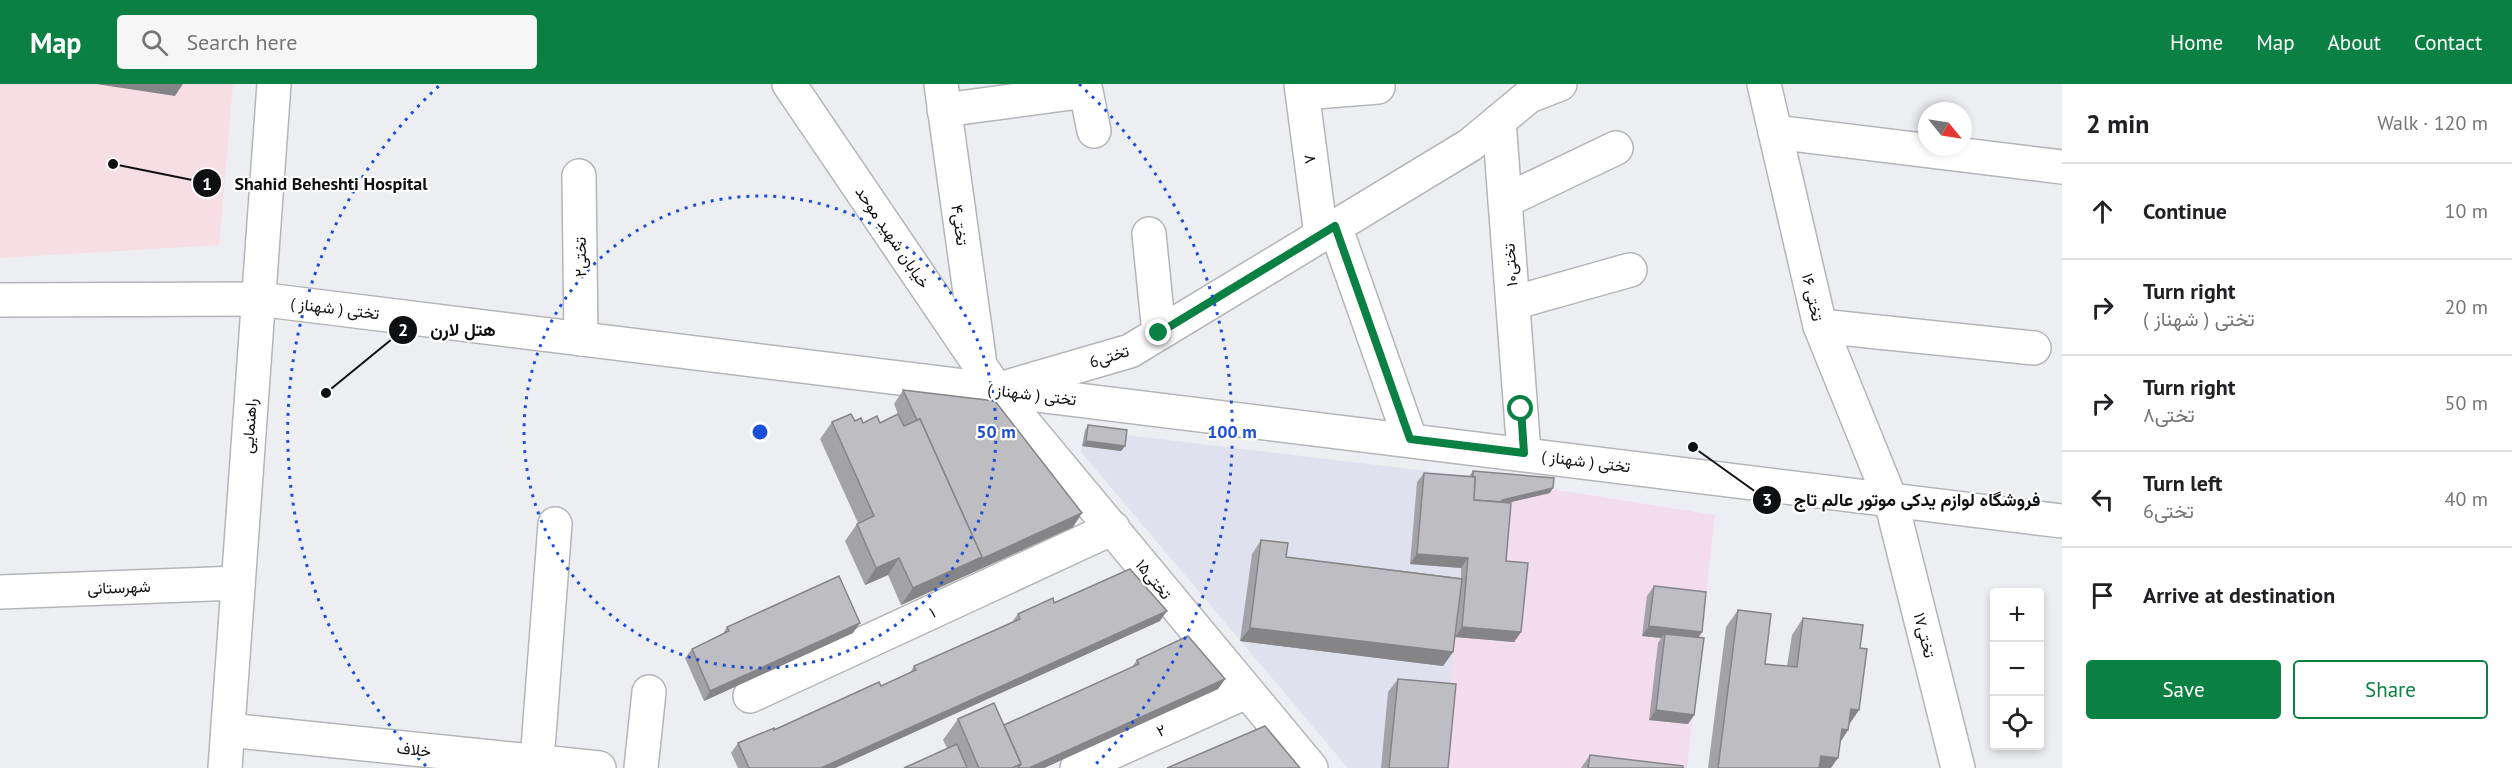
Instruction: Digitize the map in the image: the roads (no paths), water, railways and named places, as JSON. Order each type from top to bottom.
[{"type":"street","name":"راهنمایی","points":[[225,768],[274,84]]},
{"type":"street","name":"خیابان شهید موحد","points":[[789,84],[988,377]]},
{"type":"street","name":"6تختی","points":[[988,377],[1130,351],[1470,145],[1529,96],[1560,84]]},
{"type":"street","name":"تختی ۱۶","points":[[1764,84],[1820,326],[1891,501]]},
{"type":"street","points":[[1302,89],[1378,87]]},
{"type":"street","name":"۸","points":[[1302,89],[1328,231],[1410,439]]},
{"type":"street","points":[[943,97],[1086,91],[1094,131]]},
{"type":"street","name":"تختی۴","points":[[943,97],[988,377]]},
{"type":"street","name":"تختی۱۰","points":[[1498,121],[1524,453]]},
{"type":"street","points":[[1775,132],[2062,167]]},
{"type":"street","points":[[1505,201],[1616,148]]},
{"type":"street","name":"تختی۲","points":[[579,176],[581,339]]},
{"type":"street","points":[[1149,234],[1159,333]]},
{"type":"street","points":[[1513,303],[1630,270]]},
{"type":"street","name":"تختی ( شهناز )","points":[[0,300],[258,299],[581,339],[988,377],[1410,439],[2062,521]]},
{"type":"street","points":[[1820,326],[2034,348]]},
{"type":"street","name":"تختی۱۵","points":[[988,377],[1311,768]]},
{"type":"street","name":"تختی۱۷","points":[[1891,501],[1958,768]]},
{"type":"street","points":[[537,761],[555,524]]},
{"type":"street","name":"۱","points":[[750,696],[1113,528]]},
{"type":"street","name":"شهرستانی","points":[[0,592],[238,583]]},
{"type":"street","points":[[640,768],[649,692]]},
{"type":"street","name":"۲","points":[[1077,768],[1246,692]]},
{"type":"street","name":"خلاف","points":[[228,729],[599,768]]},
{"type":"place","name":"Shahid Beheshti Hospital","points":[[113,164]]},
{"type":"place","name":"هتل لارن","points":[[326,393]]},
{"type":"place","name":"فروشگاه لوازم یدکی موتور عالم تاج","points":[[1693,447]]}]
